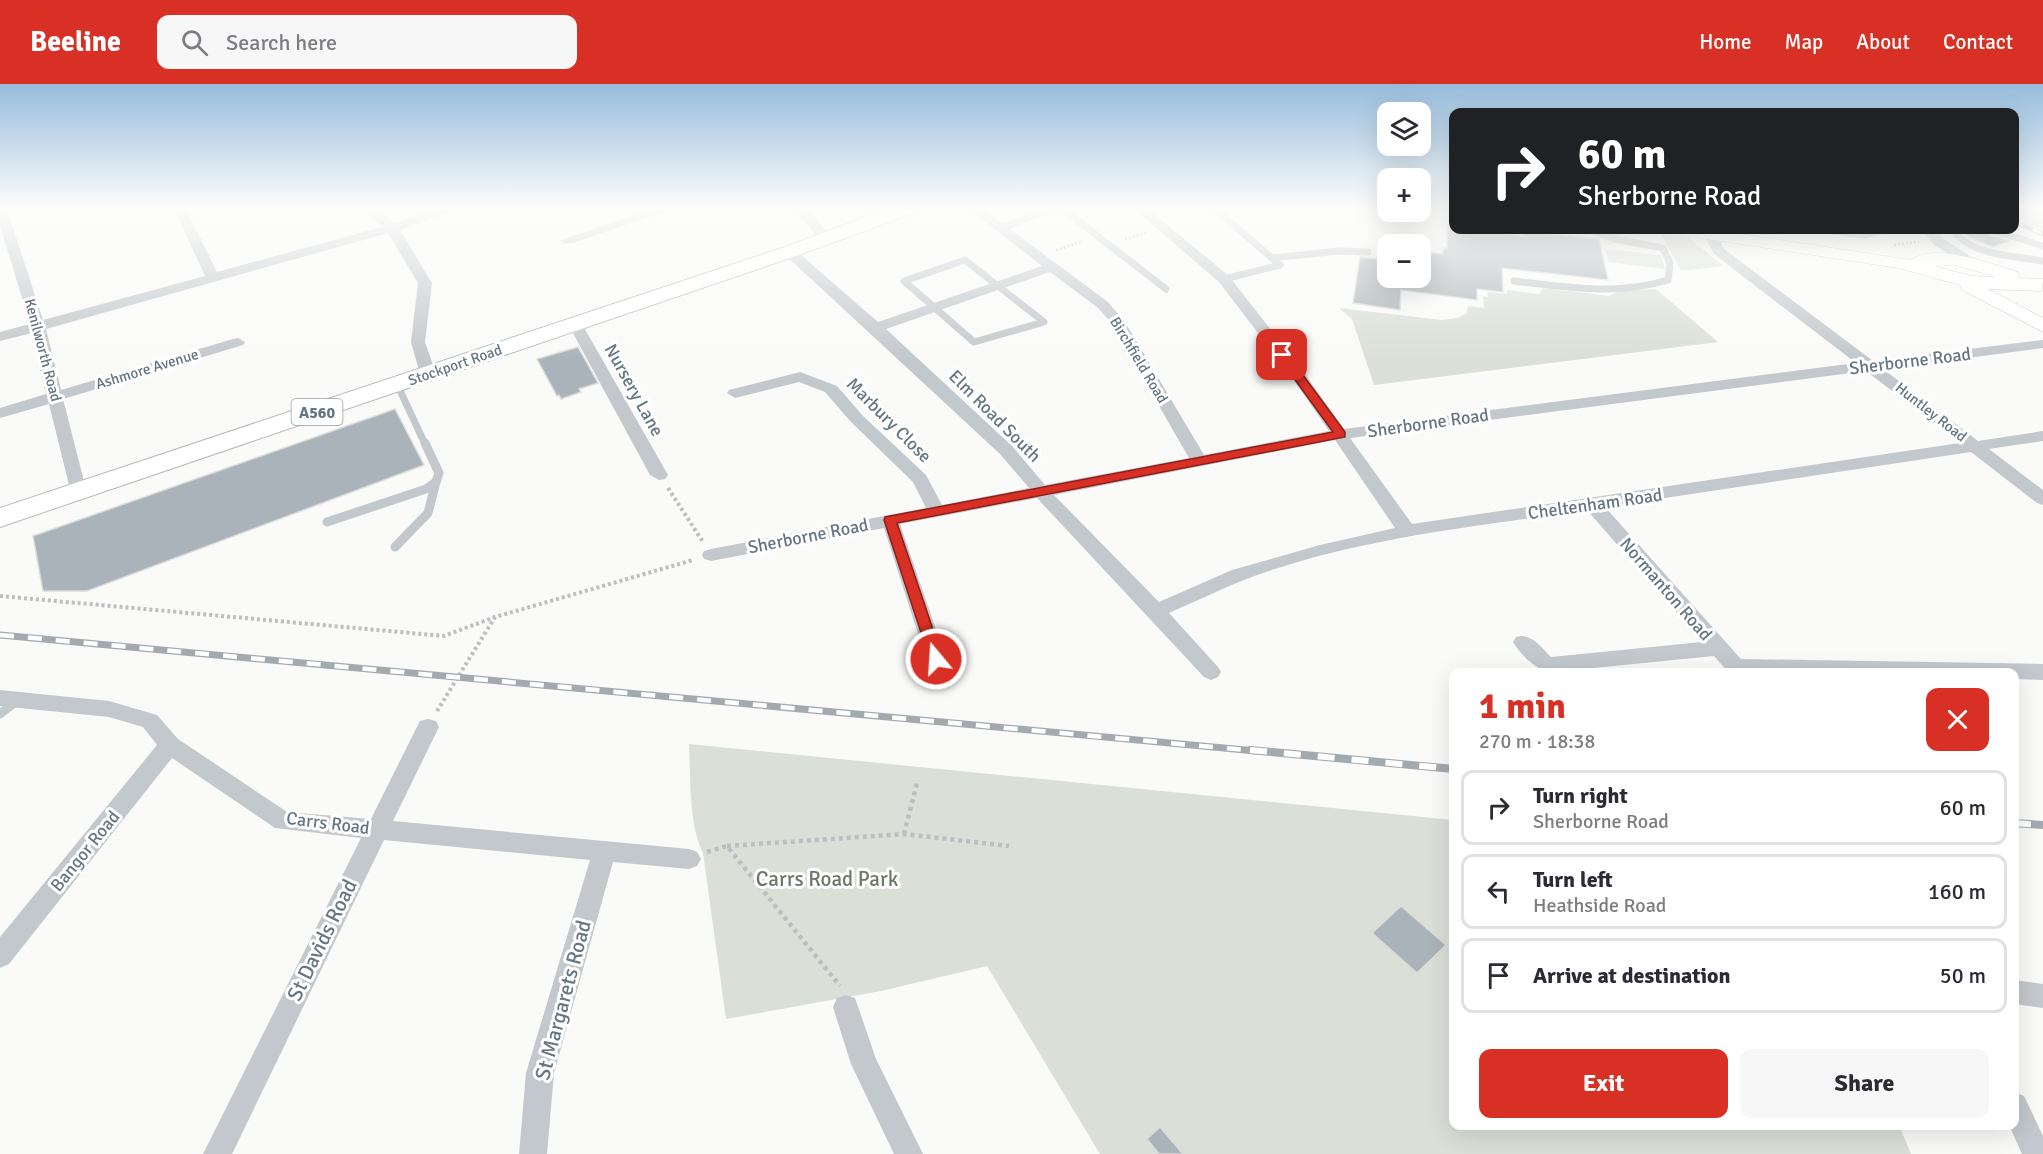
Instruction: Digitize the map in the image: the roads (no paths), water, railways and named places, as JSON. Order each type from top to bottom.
[{"type":"main road","name":"Stockport Road","points":[[0,518],[768,259]]},
{"type":"main road","points":[[1872,259],[1899,263],[1913,259]]},
{"type":"main road","points":[[1949,259],[2001,302],[2043,326]]},
{"type":"main road","points":[[1955,259],[1984,274],[2015,286],[2042,285]]},
{"type":"main road","points":[[1955,259],[1984,274],[2001,302]]},
{"type":"street","name":"Kenilworth Road","points":[[17,259],[57,396],[78,493]]},
{"type":"street","points":[[204,259],[213,278]]},
{"type":"street","points":[[0,337],[281,259]]},
{"type":"street","points":[[411,259],[425,283],[418,342],[428,374]]},
{"type":"street","name":"Elm Road South","points":[[797,259],[876,328],[1006,450],[1040,490],[1211,672]]},
{"type":"street","name":"Birchfield Road","points":[[1041,259],[1103,304],[1118,322],[1199,461]]},
{"type":"street","points":[[1200,259],[1224,279],[1341,434],[1407,531]]},
{"type":"street","name":"Huntley Road","points":[[1730,259],[2043,499]]},
{"type":"street","points":[[876,328],[1051,267]]},
{"type":"street","name":"Nursery Lane","points":[[575,324],[659,475]]},
{"type":"street","name":"Ashmore Avenue","points":[[0,413],[238,342]]},
{"type":"street","name":"Sherborne Road","points":[[711,555],[1341,434],[2043,344]]},
{"type":"street","points":[[750,372],[760,386]]},
{"type":"street","name":"Marbury Close","points":[[735,393],[800,377],[831,389],[857,419],[920,479],[937,512]]},
{"type":"street","name":"Cheltenham Road","points":[[1156,611],[1239,575],[1407,531],[2043,436]]},
{"type":"street","name":"Normanton Road","points":[[1592,504],[1736,668]]},
{"type":"street","points":[[890,520],[936,659]]},
{"type":"street","points":[[1523,642],[1547,665],[1717,648]]},
{"type":"street","points":[[2019,672],[2043,672]]},
{"type":"street","name":"Carrs Road","points":[[9,699],[110,709],[150,721],[170,745],[283,820],[605,849],[689,859]]},
{"type":"street","name":"St Davids Road","points":[[217,1154],[428,727]]},
{"type":"street","name":"Bangor Road","points":[[0,957],[170,745]]},
{"type":"street","name":"St Margarets Road","points":[[533,1154],[540,1073],[605,849]]},
{"type":"street","points":[[2019,993],[2043,996]]},
{"type":"street","points":[[846,1007],[864,1064],[909,1154]]},
{"type":"street","points":[[2019,1116],[2037,1154]]},
{"type":"lane","points":[[1127,259],[1166,290]]},
{"type":"lane","points":[[1224,279],[1280,265],[1273,259]]},
{"type":"lane","points":[[1514,281],[1597,291],[1651,285],[1668,280],[1670,267],[1668,259]]},
{"type":"lane","points":[[965,260],[998,284],[1044,322],[974,342],[904,281],[965,260]]},
{"type":"lane","points":[[395,547],[428,513],[439,473],[397,384]]},
{"type":"lane","points":[[327,522],[426,489],[436,482]]},
{"type":"lane","points":[[0,714],[9,699]]},
{"type":"railway","points":[[0,635],[1267,752]]},
{"type":"railway","points":[[1250,750],[1449,769]]},
{"type":"railway","points":[[2019,823],[2043,825]]},
{"type":"park label","name":"Carrs Road Park","points":[[827,879]]}]
